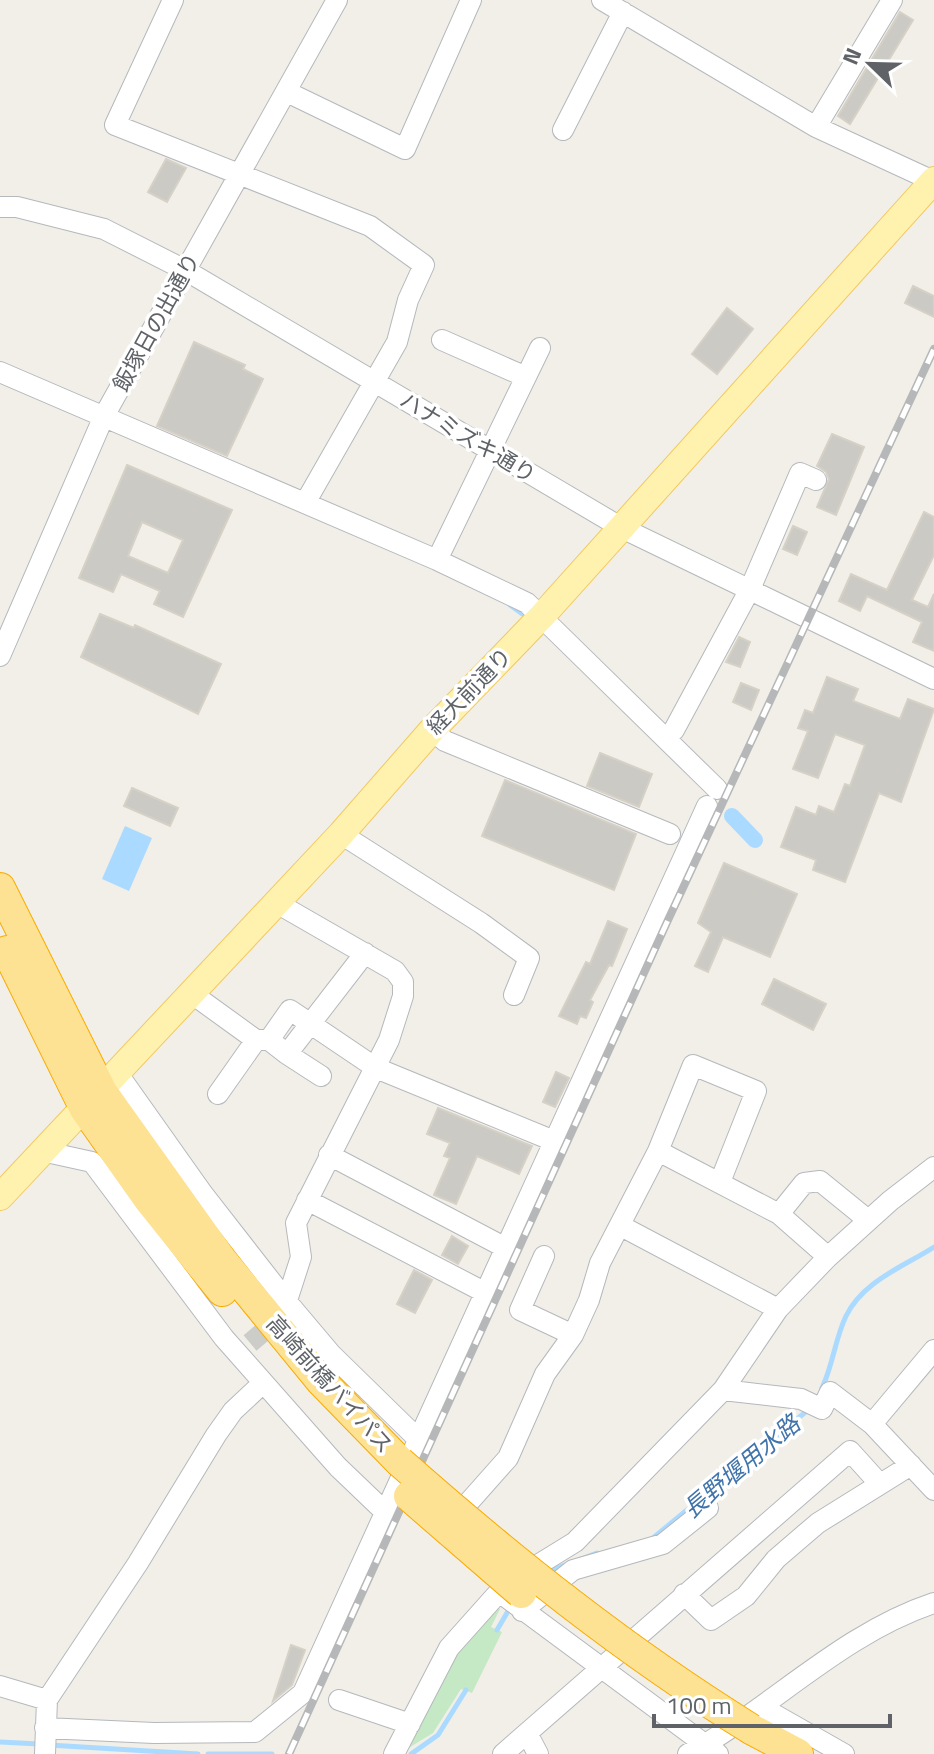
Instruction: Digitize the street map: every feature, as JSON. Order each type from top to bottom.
[{"type":"highway","name":"高崎前橋バイパス","points":[[0,888],[102,1091]]},
{"type":"highway","name":"高崎前橋バイパス","points":[[0,935],[102,1091],[221,1259],[321,1381],[402,1460],[553,1591],[660,1670],[732,1741],[798,1754]]},
{"type":"main road","name":"経大前通り","points":[[0,1197],[341,834],[432,730],[542,616],[932,186]]},
{"type":"street","points":[[173,0],[115,125],[370,226],[424,265],[408,300],[397,342],[305,503]]},
{"type":"street","name":"飯塚日の出通り","points":[[0,656],[104,416],[337,0]]},
{"type":"street","points":[[287,92],[405,149],[471,0]]},
{"type":"street","points":[[602,0],[816,127],[932,186]]},
{"type":"street","points":[[816,127],[892,0]]},
{"type":"street","points":[[563,130],[623,12]]},
{"type":"street","name":"ハナミズキ通り","points":[[0,207],[17,207],[104,229],[185,270],[622,528],[934,679]]},
{"type":"street","points":[[442,340],[526,377]]},
{"type":"street","points":[[437,560],[540,348]]},
{"type":"street","points":[[0,372],[437,560],[516,598],[542,616],[667,737],[712,797],[429,1412],[402,1460],[384,1511],[303,1693],[263,1727],[244,1733],[45,1743],[47,1700],[138,1563],[216,1435],[233,1411],[263,1383]]},
{"type":"street","points":[[667,737],[674,730],[808,476]]},
{"type":"street","points":[[432,730],[445,741],[670,834]]},
{"type":"street","points":[[341,834],[481,923],[529,958],[514,995]]},
{"type":"street","points":[[275,902],[395,971],[403,982],[403,996],[376,1068],[296,1223],[301,1257],[285,1309]]},
{"type":"street","points":[[287,1054],[365,953]]},
{"type":"street","points":[[191,993],[321,1076]]},
{"type":"street","points":[[218,1094],[290,1010],[376,1068],[554,1141]]},
{"type":"street","points":[[720,1182],[756,1091],[693,1065],[658,1151],[600,1263],[589,1300],[573,1335],[545,1374],[508,1458],[441,1535],[445,1547],[600,1670],[732,1741],[844,1754]]},
{"type":"street","points":[[102,1091],[203,1194],[285,1309],[331,1354],[402,1460]]},
{"type":"street","points":[[42,1151],[92,1162],[187,1290],[245,1348],[263,1383],[338,1467],[384,1511]]},
{"type":"street","points":[[658,1151],[779,1214],[828,1257]]},
{"type":"street","points":[[329,1155],[504,1247]]},
{"type":"street","points":[[511,1602],[529,1561],[545,1560],[575,1542],[723,1390],[778,1309],[868,1220],[934,1167]]},
{"type":"street","points":[[779,1214],[804,1183],[820,1181],[868,1220]]},
{"type":"street","points":[[307,1200],[484,1292]]},
{"type":"street","points":[[621,1226],[778,1309]]},
{"type":"street","points":[[544,1256],[520,1310],[573,1335]]},
{"type":"street","points":[[872,1424],[934,1350]]},
{"type":"street","points":[[723,1390],[817,1402],[872,1424],[933,1486]]},
{"type":"street","points":[[503,1754],[850,1451],[878,1482]]},
{"type":"street","points":[[684,1594],[711,1620],[746,1596],[776,1559],[818,1523],[878,1482],[911,1465]]},
{"type":"street","points":[[394,1754],[449,1648],[511,1602],[573,1570],[663,1544],[708,1508]]},
{"type":"street","points":[[732,1741],[840,1649],[934,1603]]},
{"type":"street","points":[[0,1686],[47,1700]]},
{"type":"street","points":[[339,1700],[410,1724]]},
{"type":"street","points":[[527,1733],[538,1754]]},
{"type":"green space","points":[[497,1606],[500,1609],[491,1627],[502,1632],[472,1693],[461,1689],[433,1733],[402,1752],[448,1657]]},
{"type":"water","points":[[125,826],[152,838],[129,891],[102,879]]},
{"type":"building","points":[[900,12],[913,20],[850,124],[838,116]]},
{"type":"building","points":[[166,159],[186,168],[167,202],[148,192]]},
{"type":"building","points":[[913,286],[934,296],[934,317],[905,303]]},
{"type":"building","points":[[727,308],[753,329],[717,374],[692,354]]},
{"type":"building","points":[[194,342],[245,365],[243,369],[263,379],[227,456],[157,426]]},
{"type":"building","points":[[832,434],[864,447],[836,515],[817,507],[829,479],[826,472],[817,466]]},
{"type":"building","points":[[127,465],[232,510],[183,617],[154,604],[160,591],[121,574],[113,592],[79,578]],"holes":[[[142,522],[183,540],[168,573],[128,556]]]},
{"type":"building","points":[[924,512],[934,517],[934,555],[912,600],[928,607],[934,594],[934,651],[913,642],[922,622],[867,596],[860,611],[839,601],[851,574],[887,590]]},
{"type":"building","points":[[793,526],[807,532],[797,555],[783,549]]},
{"type":"building","points":[[100,614],[134,628],[135,625],[221,664],[198,714],[81,657]]},
{"type":"building","points":[[739,637],[750,642],[740,667],[726,662]]},
{"type":"building","points":[[827,677],[858,689],[853,701],[900,719],[908,699],[934,709],[901,802],[879,793],[845,882],[813,870],[816,860],[781,847],[796,807],[816,815],[819,806],[834,812],[845,784],[850,786],[865,745],[835,734],[818,778],[793,769],[808,731],[798,728],[805,710],[813,713]]},
{"type":"building","points":[[741,683],[759,690],[751,710],[733,702]]},
{"type":"building","points":[[600,753],[652,774],[639,807],[587,786]]},
{"type":"building","points":[[505,780],[636,834],[614,890],[482,836]]},
{"type":"building","points":[[132,788],[178,808],[170,826],[124,806]]},
{"type":"building","points":[[724,863],[797,894],[770,957],[723,937],[708,972],[695,966],[711,932],[698,923]]},
{"type":"building","points":[[608,921],[627,929],[612,966],[609,965],[590,1000],[593,1002],[586,1018],[580,1016],[577,1024],[559,1016],[586,962],[590,964]]},
{"type":"building","points":[[774,979],[826,1004],[813,1030],[762,1004]]},
{"type":"building","points":[[556,1072],[569,1078],[555,1107],[543,1102]]},
{"type":"building","points":[[438,1108],[532,1146],[519,1174],[477,1156],[456,1204],[434,1195],[450,1158],[444,1156],[450,1143],[427,1134]]},
{"type":"building","points":[[452,1236],[468,1246],[458,1264],[442,1255]]},
{"type":"building","points":[[414,1270],[432,1280],[415,1313],[397,1304]]},
{"type":"building","points":[[291,1645],[305,1650],[292,1685],[273,1701]]},
{"type":"waterway","points":[[510,605],[528,618]]},
{"type":"waterway","points":[[732,816],[755,840]]},
{"type":"waterway","name":"長野堰用水路","points":[[822,1388],[842,1325],[853,1304],[873,1284],[934,1247]]},
{"type":"waterway","name":"長野堰用水路","points":[[653,1538],[808,1410]]},
{"type":"waterway","name":"長野堰用水路","points":[[546,1572],[597,1553]]},
{"type":"waterway","name":"長野堰用水路","points":[[497,1630],[511,1606]]},
{"type":"waterway","name":"長野堰用水路","points":[[411,1754],[438,1735],[466,1690]]},
{"type":"waterway","name":"長野堰用水路","points":[[0,1742],[39,1744]]},
{"type":"waterway","name":"長野堰用水路","points":[[49,1745],[198,1754]]},
{"type":"waterway","name":"長野堰用水路","points":[[208,1754],[272,1754]]},
{"type":"tunnel","points":[[250,1343],[282,1316]]},
{"type":"railway","points":[[289,1754],[668,920],[934,349]]}]
